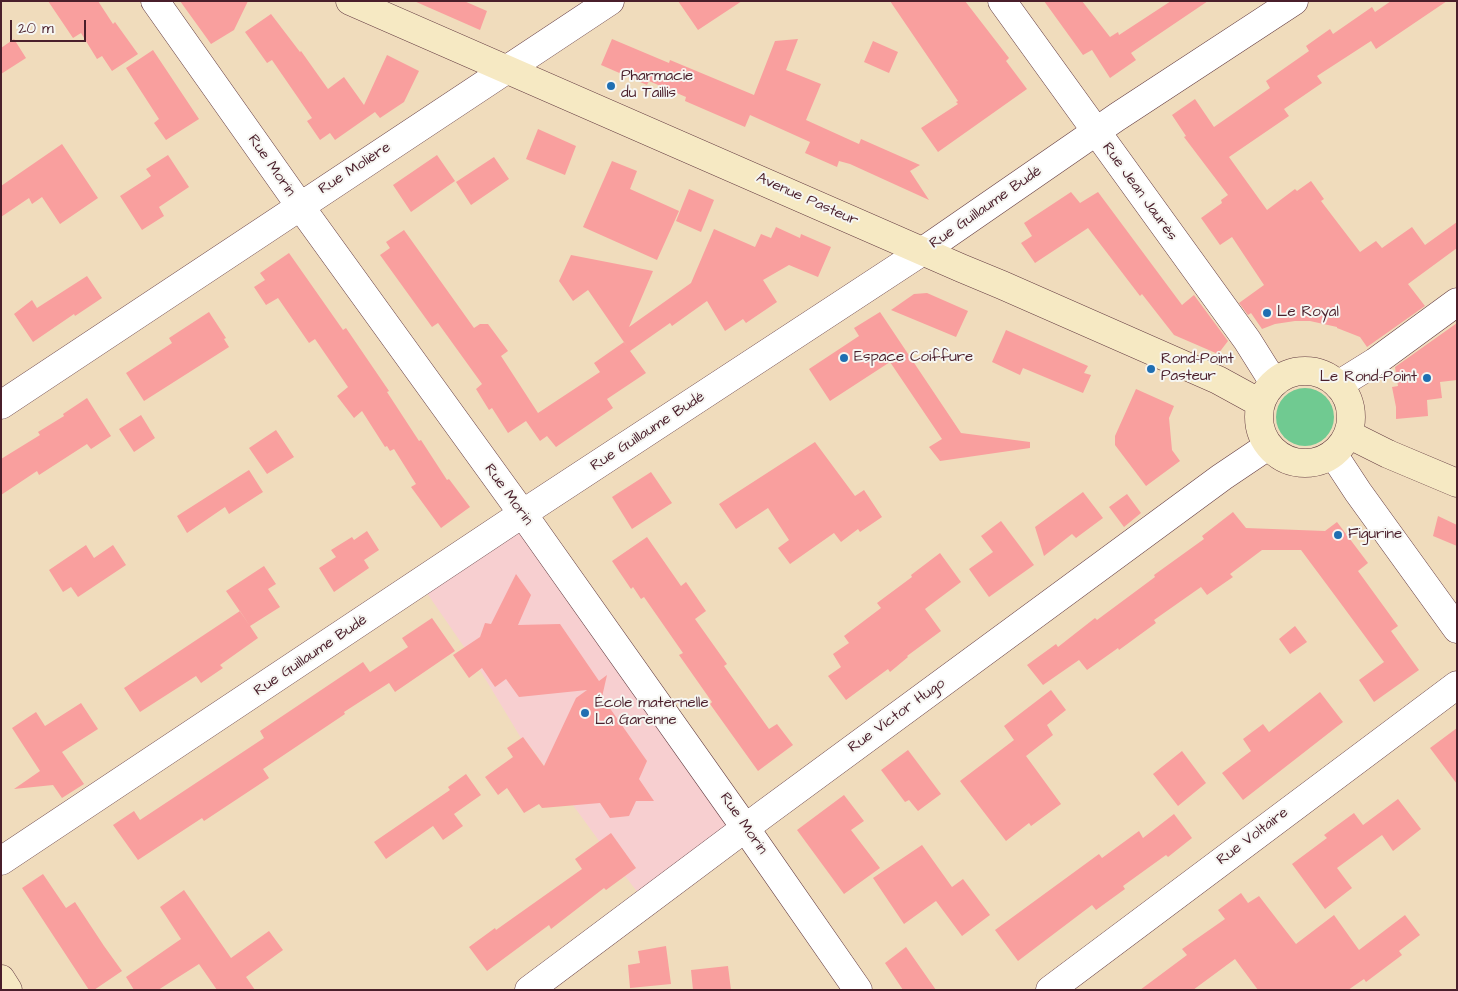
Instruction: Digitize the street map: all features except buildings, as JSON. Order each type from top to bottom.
[{"type":"street","name":"Rue Morin","points":[[155,1],[300,206],[528,510],[858,990]]},
{"type":"street","name":"Avenue Pasteur","points":[[350,1],[1218,380],[1267,393]]},
{"type":"street","name":"Rue Molière","points":[[1,406],[610,1]]},
{"type":"street","name":"Rue Jean Jaurès","points":[[1002,1],[1246,340],[1267,393]]},
{"type":"street","name":"Rue Guillaume Budé","points":[[1,861],[528,510],[924,251],[1097,133],[1117,117],[1294,1]]},
{"type":"street","points":[[1338,385],[1375,362],[1457,302]]},
{"type":"street","points":[[1299,371],[1313,372],[1327,377],[1338,385],[1346,396],[1350,408],[1351,422],[1341,444],[1320,461],[1306,464],[1292,462],[1278,455],[1268,446],[1261,433],[1258,418],[1267,393],[1286,375],[1299,371]]},
{"type":"street","points":[[1341,444],[1388,454],[1457,483]]},
{"type":"street","points":[[1341,444],[1358,492],[1457,629]]},
{"type":"street","name":"Rue Victor Hugo","points":[[529,990],[1214,483],[1268,446]]},
{"type":"street","name":"Rue Voltaire","points":[[1050,990],[1457,685]]},
{"type":"street","points":[[1,979],[8,990]]},
{"type":"shaded area","name":"École maternelle La Garenne","points":[[522,514],[746,828],[646,903],[625,876],[636,868],[613,837],[602,845],[530,746],[527,748],[480,670],[420,583]]},
{"type":"green space","points":[[1299,388],[1311,388],[1326,396],[1334,411],[1334,423],[1326,438],[1311,446],[1299,446],[1284,438],[1276,423],[1276,411],[1284,396]]},
{"type":"place","name":"Pharmacie du Taillis","points":[[611,86]]},
{"type":"place","name":"Le Royal","points":[[1267,313]]},
{"type":"place","name":"Espace Coiffure","points":[[844,358]]},
{"type":"place","name":"Rond-Point Pasteur","points":[[1151,369]]},
{"type":"place","name":"Le Rond-Point","points":[[1427,378]]},
{"type":"place","name":"Figurine","points":[[1338,535]]},
{"type":"place","name":"École maternelle La Garenne","points":[[585,713]]}]
